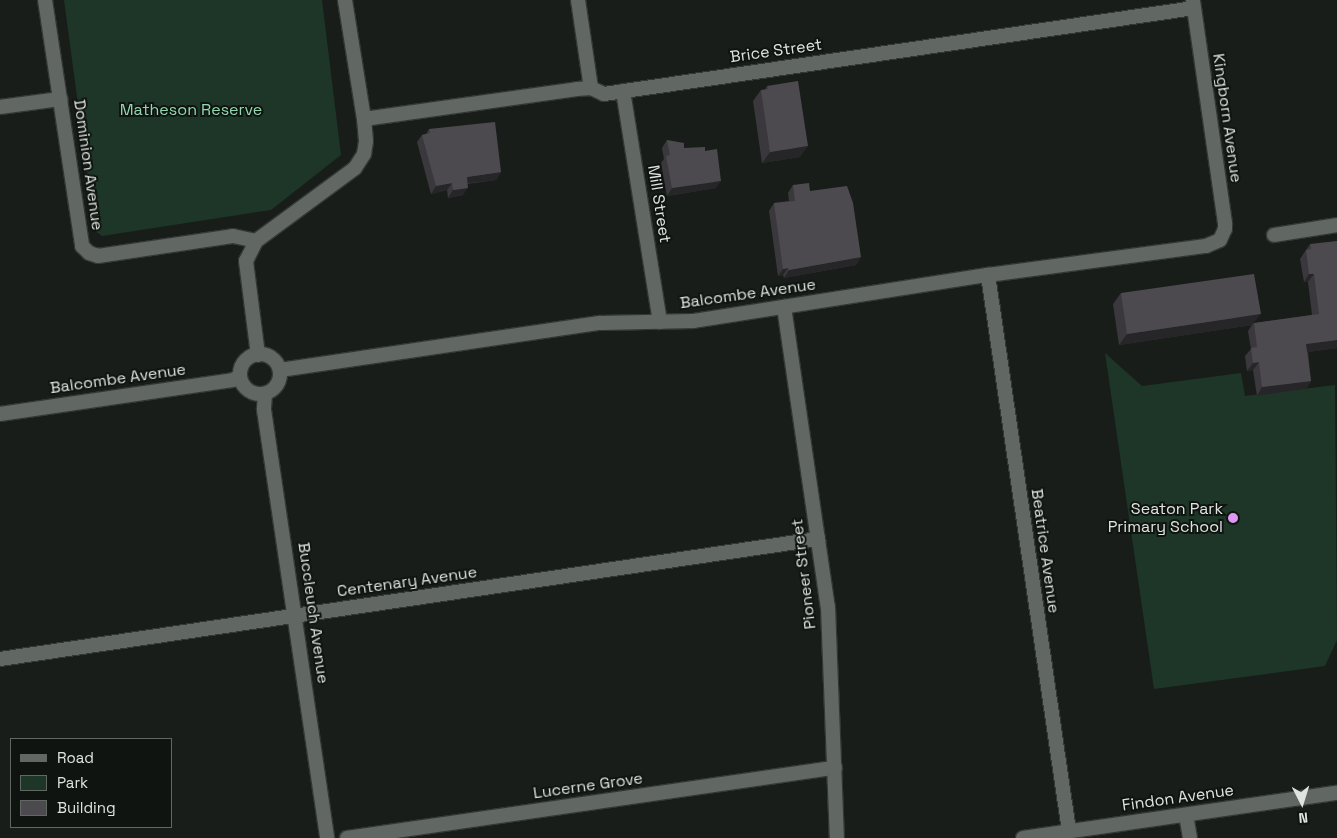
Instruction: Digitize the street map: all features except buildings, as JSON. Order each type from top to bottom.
[{"type":"street","name":"Dominion Avenue","points":[[45,0],[82,246],[89,254],[98,256],[233,236],[256,241]]},
{"type":"street","points":[[258,355],[246,262],[256,241],[355,168],[364,154],[366,141],[364,119],[345,0]]},
{"type":"street","points":[[578,0],[591,88]]},
{"type":"street","name":"Brice Street","points":[[364,119],[591,88],[604,94],[1194,4]]},
{"type":"street","name":"Kingborn Avenue","points":[[1194,4],[1225,223],[1225,229],[1220,240]]},
{"type":"street","name":"Mill Street","points":[[623,91],[660,322]]},
{"type":"street","points":[[0,108],[60,99]]},
{"type":"street","points":[[1274,235],[1337,225]]},
{"type":"street","name":"Balcombe Avenue","points":[[280,370],[600,323],[693,321],[988,275],[1206,246],[1220,240]]},
{"type":"street","name":"Beatrice Avenue","points":[[988,275],[1069,831]]},
{"type":"street","name":"Pioneer Street","points":[[784,307],[828,607],[837,838]]},
{"type":"street","points":[[258,355],[274,360],[280,370],[279,382],[275,388],[265,394],[252,392],[246,388],[240,376],[243,365],[247,360],[258,355]]},
{"type":"street","name":"Balcombe Avenue","points":[[0,414],[233,380],[240,376]]},
{"type":"street","name":"Buccleuch Avenue","points":[[265,394],[264,410],[296,615],[327,838]]},
{"type":"street","name":"Centenary Avenue","points":[[0,660],[818,539]]},
{"type":"street","name":"Lucerne Grove","points":[[346,838],[835,768]]},
{"type":"street","name":"Findon Avenue","points":[[1023,838],[1337,793]]},
{"type":"street","points":[[1186,814],[1190,838]]},
{"type":"green space","name":"Matheson Reserve","points":[[64,0],[322,0],[341,155],[271,210],[102,236],[95,231]]},
{"type":"green space","name":"Seaton Park Primary School","points":[[1105,353],[1142,386],[1241,373],[1245,396],[1335,385],[1337,640],[1325,666],[1154,689]]},
{"type":"place","name":"Seaton Park Primary School","points":[[1233,518]]}]
